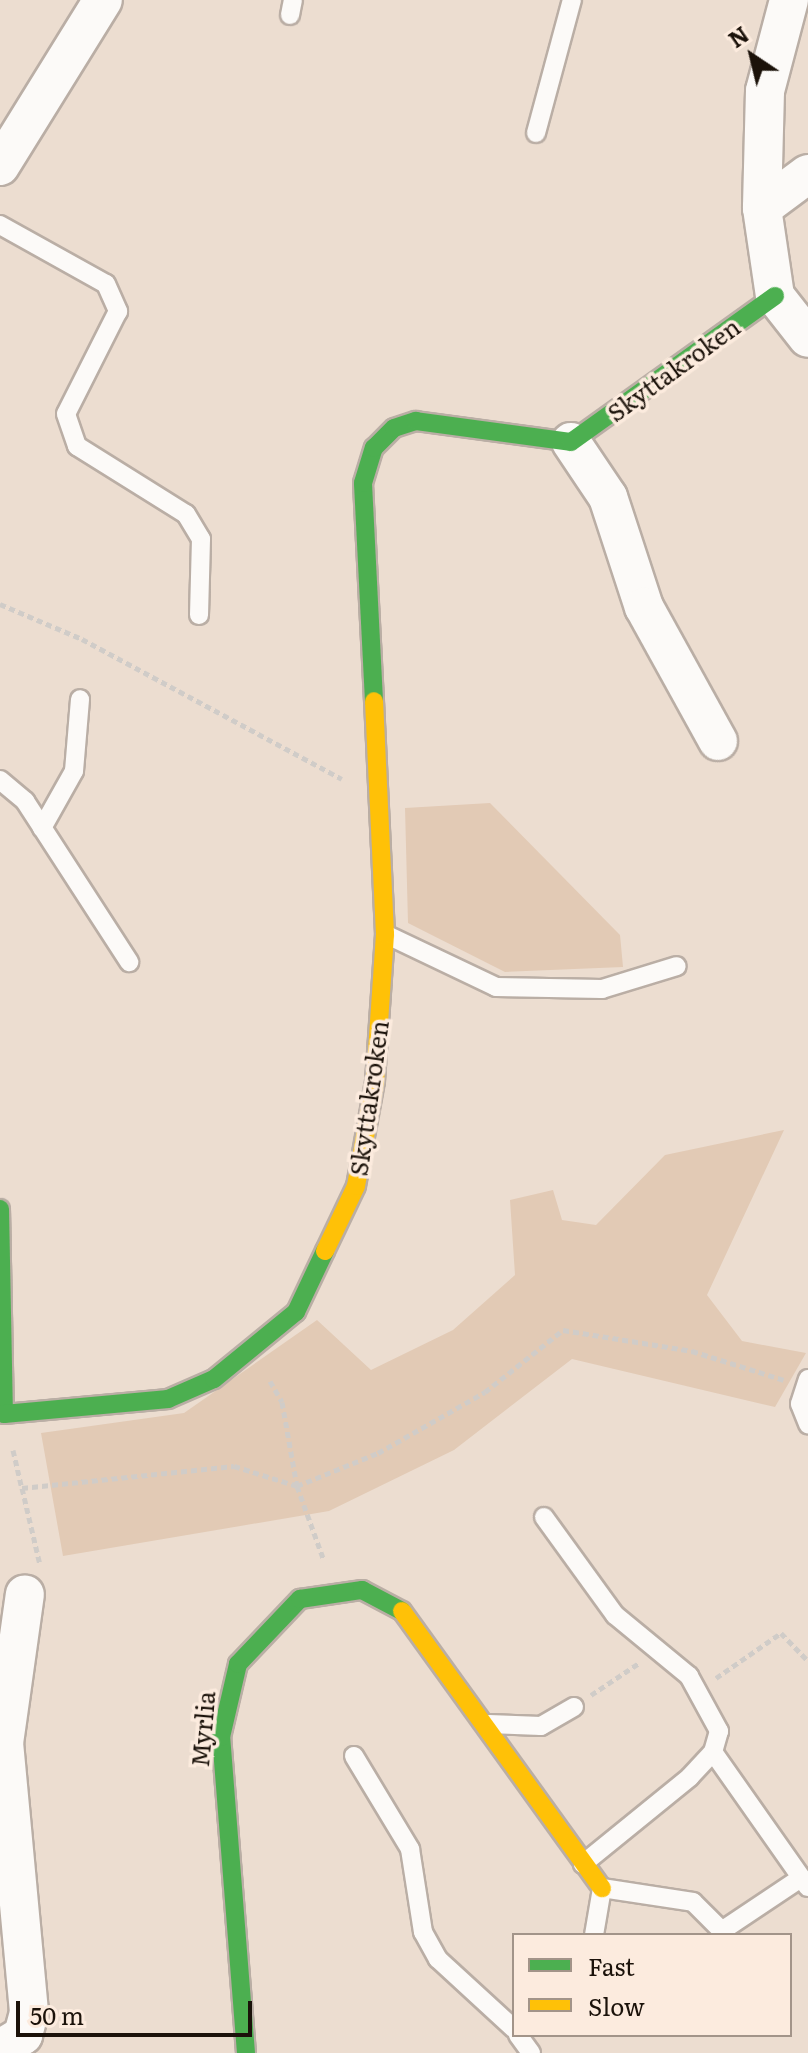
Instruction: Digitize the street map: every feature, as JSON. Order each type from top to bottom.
[{"type":"street","points":[[0,166],[103,0]]},
{"type":"street","points":[[789,0],[765,91],[762,208],[775,296],[808,338]]},
{"type":"street","points":[[762,208],[808,174]]},
{"type":"street","name":"Skyttakroken","points":[[4,1414],[168,1399],[254,1352],[296,1312],[356,1186],[375,1081],[385,934],[375,795],[363,483],[374,448],[394,428],[416,421],[571,442],[775,296]]},
{"type":"street","points":[[571,442],[608,497],[644,607],[718,741]]},
{"type":"street","points":[[0,1209],[4,1414]]},
{"type":"street","name":"Myrlia","points":[[246,2053],[221,1766],[225,1708],[238,1664],[262,1631],[285,1608],[330,1590],[376,1593],[404,1612],[602,1888]]},
{"type":"street","points":[[0,2049],[23,2035],[29,2012],[8,1901],[4,1743],[8,1658],[25,1594]]},
{"type":"lane","points":[[536,133],[572,0]]},
{"type":"lane","points":[[0,225],[106,284],[118,311],[66,414],[77,446],[186,514],[201,539],[199,615]]},
{"type":"lane","points":[[42,828],[74,771],[80,699]]},
{"type":"lane","points":[[0,780],[42,828],[129,962]]},
{"type":"lane","points":[[385,934],[496,987],[602,989],[677,966]]},
{"type":"lane","points":[[806,1382],[800,1404],[808,1424]]},
{"type":"lane","points":[[544,1517],[615,1615],[656,1648],[699,1690],[719,1731],[713,1752],[583,1864]]},
{"type":"lane","points":[[486,1723],[541,1726],[574,1707]]},
{"type":"lane","points":[[594,1933],[602,1888],[693,1902],[724,1932],[805,1882],[713,1752]]},
{"type":"lane","points":[[354,1756],[416,1862],[430,1946],[462,1984],[498,2009],[512,2026]]},
{"type":"lane","points":[[498,2009],[512,1998]]},
{"type":"path","points":[[0,604],[82,639],[375,795]]},
{"type":"path","points":[[22,1488],[234,1466],[297,1486],[378,1453],[485,1392],[563,1330],[692,1351],[806,1382]]},
{"type":"path","points":[[254,1352],[282,1402],[297,1486],[330,1590]]},
{"type":"path","points":[[4,1414],[45,1585],[25,1594]]},
{"type":"path","points":[[699,1690],[781,1633],[808,1661]]},
{"type":"path","points":[[574,1707],[656,1648]]},
{"type":"shaded area","points":[[490,803],[620,935],[623,967],[505,972],[408,923],[405,808]]},
{"type":"shaded area","points":[[784,1130],[707,1295],[742,1341],[806,1353],[775,1407],[572,1359],[454,1450],[329,1511],[63,1556],[41,1433],[184,1413],[317,1320],[371,1370],[453,1330],[515,1275],[510,1200],[553,1190],[562,1220],[596,1225],[665,1155]]},
{"type":"traffic: fast","points":[[374,701],[363,483],[374,448],[394,428],[416,421],[571,442],[775,296]]},
{"type":"traffic: fast","points":[[0,1209],[4,1414],[168,1399],[214,1379],[296,1312],[325,1251]]},
{"type":"traffic: fast","points":[[246,2053],[221,1737],[238,1664],[300,1599],[362,1590],[402,1611]]},
{"type":"traffic: slow","points":[[325,1251],[356,1186],[375,1081],[385,934],[374,701]]},
{"type":"traffic: slow","points":[[402,1611],[602,1888]]}]
